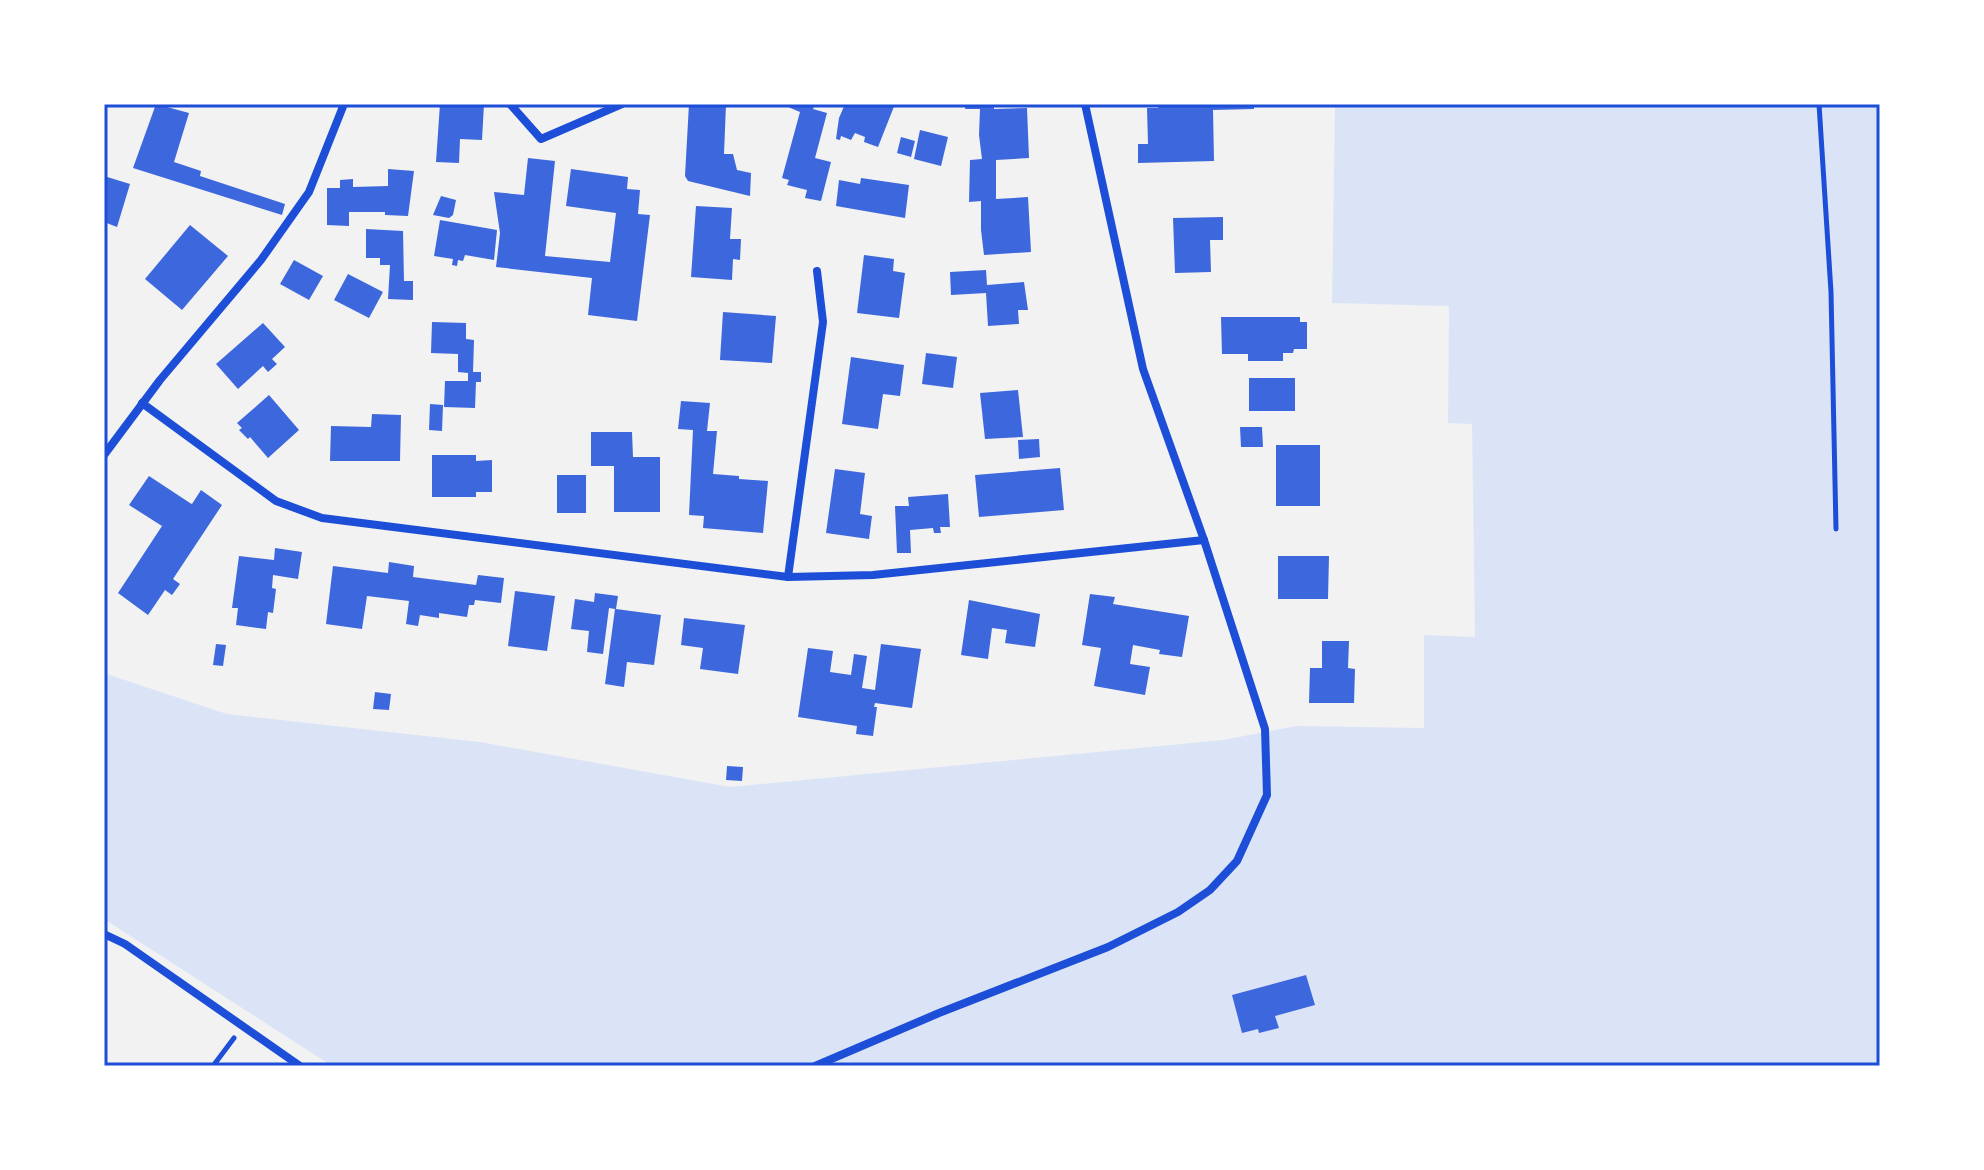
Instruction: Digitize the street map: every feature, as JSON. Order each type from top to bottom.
[{"type":"street","points":[[104,455],[142,403],[261,260],[309,192],[344,104]]},
{"type":"street","points":[[510,104],[541,139],[622,104]]},
{"type":"street","points":[[815,1066],[1122,940],[1178,912],[1210,890],[1237,861],[1267,795],[1265,729],[1204,540],[1143,369],[1085,104]]},
{"type":"street","points":[[788,577],[823,322],[817,271]]},
{"type":"street","points":[[142,403],[276,501],[322,518],[788,577],[873,575],[1204,540]]},
{"type":"street","points":[[104,934],[125,944],[300,1066]]},
{"type":"path","points":[[1819,104],[1831,292],[1836,529]]},
{"type":"path","points":[[213,1066],[242,1027]]},
{"type":"shaded area","points":[[1335,104],[1880,104],[1880,1066],[332,1066],[104,919],[104,673],[227,714],[480,742],[730,787],[1223,740],[1296,726],[1424,728],[1424,635],[1475,637],[1472,424],[1448,423],[1449,306],[1332,303]]},
{"type":"building","points":[[156,104],[189,113],[174,162],[201,171],[200,176],[285,204],[282,215],[133,168]]},
{"type":"building","points":[[440,104],[484,104],[482,140],[460,139],[459,163],[436,162]]},
{"type":"building","points":[[689,104],[726,104],[724,154],[733,154],[737,170],[751,173],[750,196],[688,181],[685,176]]},
{"type":"building","points":[[781,104],[815,104],[813,109],[827,113],[815,158],[831,162],[821,201],[805,198],[807,190],[787,185],[789,180],[782,178],[800,112]]},
{"type":"building","points":[[845,104],[895,104],[878,147],[864,142],[865,137],[855,133],[851,140],[841,136],[840,140],[836,139]]},
{"type":"building","points":[[966,104],[994,104],[994,109],[1027,108],[1029,158],[996,160],[996,199],[1028,197],[1031,252],[984,255],[981,201],[969,202],[970,160],[982,159],[980,109],[965,109]]},
{"type":"building","points":[[1160,104],[1254,104],[1254,109],[1213,110],[1214,161],[1138,163],[1138,144],[1148,144],[1147,108],[1158,108]]},
{"type":"building","points":[[920,130],[948,137],[941,166],[914,159]]},
{"type":"building","points":[[901,137],[915,141],[911,157],[897,153]]},
{"type":"building","points":[[528,158],[555,161],[545,256],[610,262],[616,213],[566,206],[571,169],[628,177],[627,189],[640,190],[638,214],[650,215],[637,321],[588,315],[592,278],[496,267],[500,233],[494,192],[524,195]]},
{"type":"building","points":[[388,169],[414,171],[408,216],[385,215],[385,212],[349,212],[349,226],[327,225],[327,188],[340,188],[340,180],[353,179],[353,187],[388,186]]},
{"type":"building","points":[[104,176],[130,184],[117,227],[104,222]]},
{"type":"building","points":[[861,178],[909,185],[905,218],[836,206],[839,180],[860,184]]},
{"type":"building","points":[[441,196],[456,200],[453,215],[449,218],[433,215]]},
{"type":"building","points":[[696,206],[732,208],[730,239],[741,239],[740,260],[733,259],[732,280],[691,277]]},
{"type":"building","points":[[1223,217],[1223,240],[1210,240],[1211,272],[1175,273],[1173,218]]},
{"type":"building","points":[[440,220],[497,230],[494,260],[465,255],[463,261],[458,260],[457,266],[452,265],[453,259],[434,256]]},
{"type":"building","points":[[190,225],[228,256],[182,310],[145,279]]},
{"type":"building","points":[[366,229],[403,231],[404,281],[413,281],[413,300],[388,299],[390,265],[380,265],[380,258],[366,258]]},
{"type":"building","points":[[864,255],[894,259],[893,271],[905,273],[899,318],[857,313]]},
{"type":"building","points":[[294,260],[323,276],[309,300],[280,284]]},
{"type":"building","points":[[986,270],[987,285],[1024,282],[1028,310],[1018,310],[1019,324],[988,326],[986,293],[951,295],[950,272]]},
{"type":"building","points":[[348,274],[383,292],[369,318],[334,300]]},
{"type":"building","points":[[723,312],[776,316],[772,363],[720,360]]},
{"type":"building","points":[[1221,317],[1300,317],[1300,322],[1307,322],[1307,349],[1283,353],[1283,361],[1248,361],[1248,354],[1222,354]]},
{"type":"building","points":[[432,322],[466,323],[466,339],[474,340],[473,372],[481,372],[481,382],[476,382],[475,408],[444,407],[445,381],[468,381],[468,373],[458,372],[458,354],[431,353]]},
{"type":"building","points":[[263,323],[285,347],[272,359],[277,364],[268,372],[263,366],[238,389],[216,364]]},
{"type":"building","points":[[926,353],[957,357],[953,388],[922,384]]},
{"type":"building","points":[[851,357],[904,365],[900,396],[883,394],[878,429],[842,424]]},
{"type":"building","points":[[1249,378],[1295,378],[1295,411],[1249,411]]},
{"type":"building","points":[[1018,390],[1023,437],[985,439],[980,393]]},
{"type":"building","points":[[269,395],[299,430],[268,458],[250,437],[248,439],[239,430],[242,428],[237,423]]},
{"type":"building","points":[[681,401],[710,403],[707,431],[717,431],[713,474],[768,481],[763,533],[703,528],[704,516],[689,515],[693,430],[678,429]]},
{"type":"building","points":[[430,404],[443,405],[442,431],[429,430]]},
{"type":"building","points":[[372,414],[401,415],[400,461],[330,461],[331,426],[371,427]]},
{"type":"building","points":[[1240,427],[1262,427],[1263,447],[1241,447]]},
{"type":"building","points":[[591,432],[632,432],[633,457],[660,457],[660,512],[614,512],[614,466],[591,466]]},
{"type":"building","points":[[1039,439],[1040,457],[1019,459],[1018,440]]},
{"type":"building","points":[[1276,445],[1320,445],[1320,506],[1276,506]]},
{"type":"building","points":[[432,455],[476,455],[476,461],[492,460],[492,492],[476,492],[476,497],[432,497]]},
{"type":"building","points":[[1060,468],[1064,510],[979,517],[975,475]]},
{"type":"building","points":[[835,469],[865,473],[860,514],[872,516],[869,539],[826,533]]},
{"type":"building","points":[[557,475],[586,475],[586,513],[557,513]]},
{"type":"building","points":[[149,476],[192,504],[201,490],[222,505],[173,579],[180,584],[172,595],[165,590],[148,615],[118,593],[162,526],[129,505]]},
{"type":"building","points":[[948,494],[950,527],[940,527],[941,533],[934,533],[933,528],[910,530],[911,553],[897,553],[895,506],[909,506],[908,497]]},
{"type":"building","points":[[275,548],[302,552],[298,579],[273,575],[272,588],[276,589],[273,613],[268,612],[266,629],[236,625],[238,608],[232,608],[239,556],[274,560]]},
{"type":"building","points":[[1278,556],[1329,556],[1328,599],[1278,599]]},
{"type":"building","points":[[389,562],[414,566],[413,577],[476,585],[478,575],[504,578],[501,603],[475,600],[474,605],[469,605],[467,617],[439,613],[439,618],[420,615],[418,626],[406,624],[409,601],[367,596],[362,629],[326,624],[333,566],[388,573]]},
{"type":"building","points":[[515,591],[555,596],[547,651],[508,646]]},
{"type":"building","points":[[595,593],[618,596],[616,609],[661,615],[654,665],[627,662],[624,687],[605,684],[615,609],[609,608],[603,654],[587,652],[589,631],[571,629],[575,599],[594,602]]},
{"type":"building","points":[[1090,594],[1115,597],[1113,604],[1189,616],[1182,657],[1159,654],[1160,650],[1133,645],[1130,664],[1150,667],[1145,695],[1094,686],[1101,648],[1082,645]]},
{"type":"building","points":[[969,600],[1040,614],[1035,647],[1005,643],[1007,630],[992,628],[988,659],[961,655]]},
{"type":"building","points":[[684,618],[745,625],[738,674],[700,669],[703,648],[681,645]]},
{"type":"building","points":[[1322,641],[1349,641],[1348,668],[1355,669],[1354,703],[1309,703],[1310,668],[1322,668]]},
{"type":"building","points":[[216,644],[226,645],[223,666],[213,665]]},
{"type":"building","points":[[881,644],[921,649],[912,708],[875,703],[873,736],[856,734],[857,726],[798,717],[808,648],[833,651],[830,672],[851,675],[854,654],[867,656],[862,688],[875,690]]},
{"type":"building","points":[[375,692],[391,694],[389,710],[373,709]]},
{"type":"building","points":[[727,766],[743,767],[742,781],[726,780]]},
{"type":"building","points":[[1306,975],[1315,1005],[1275,1016],[1279,1028],[1242,1033],[1232,995]]}]
